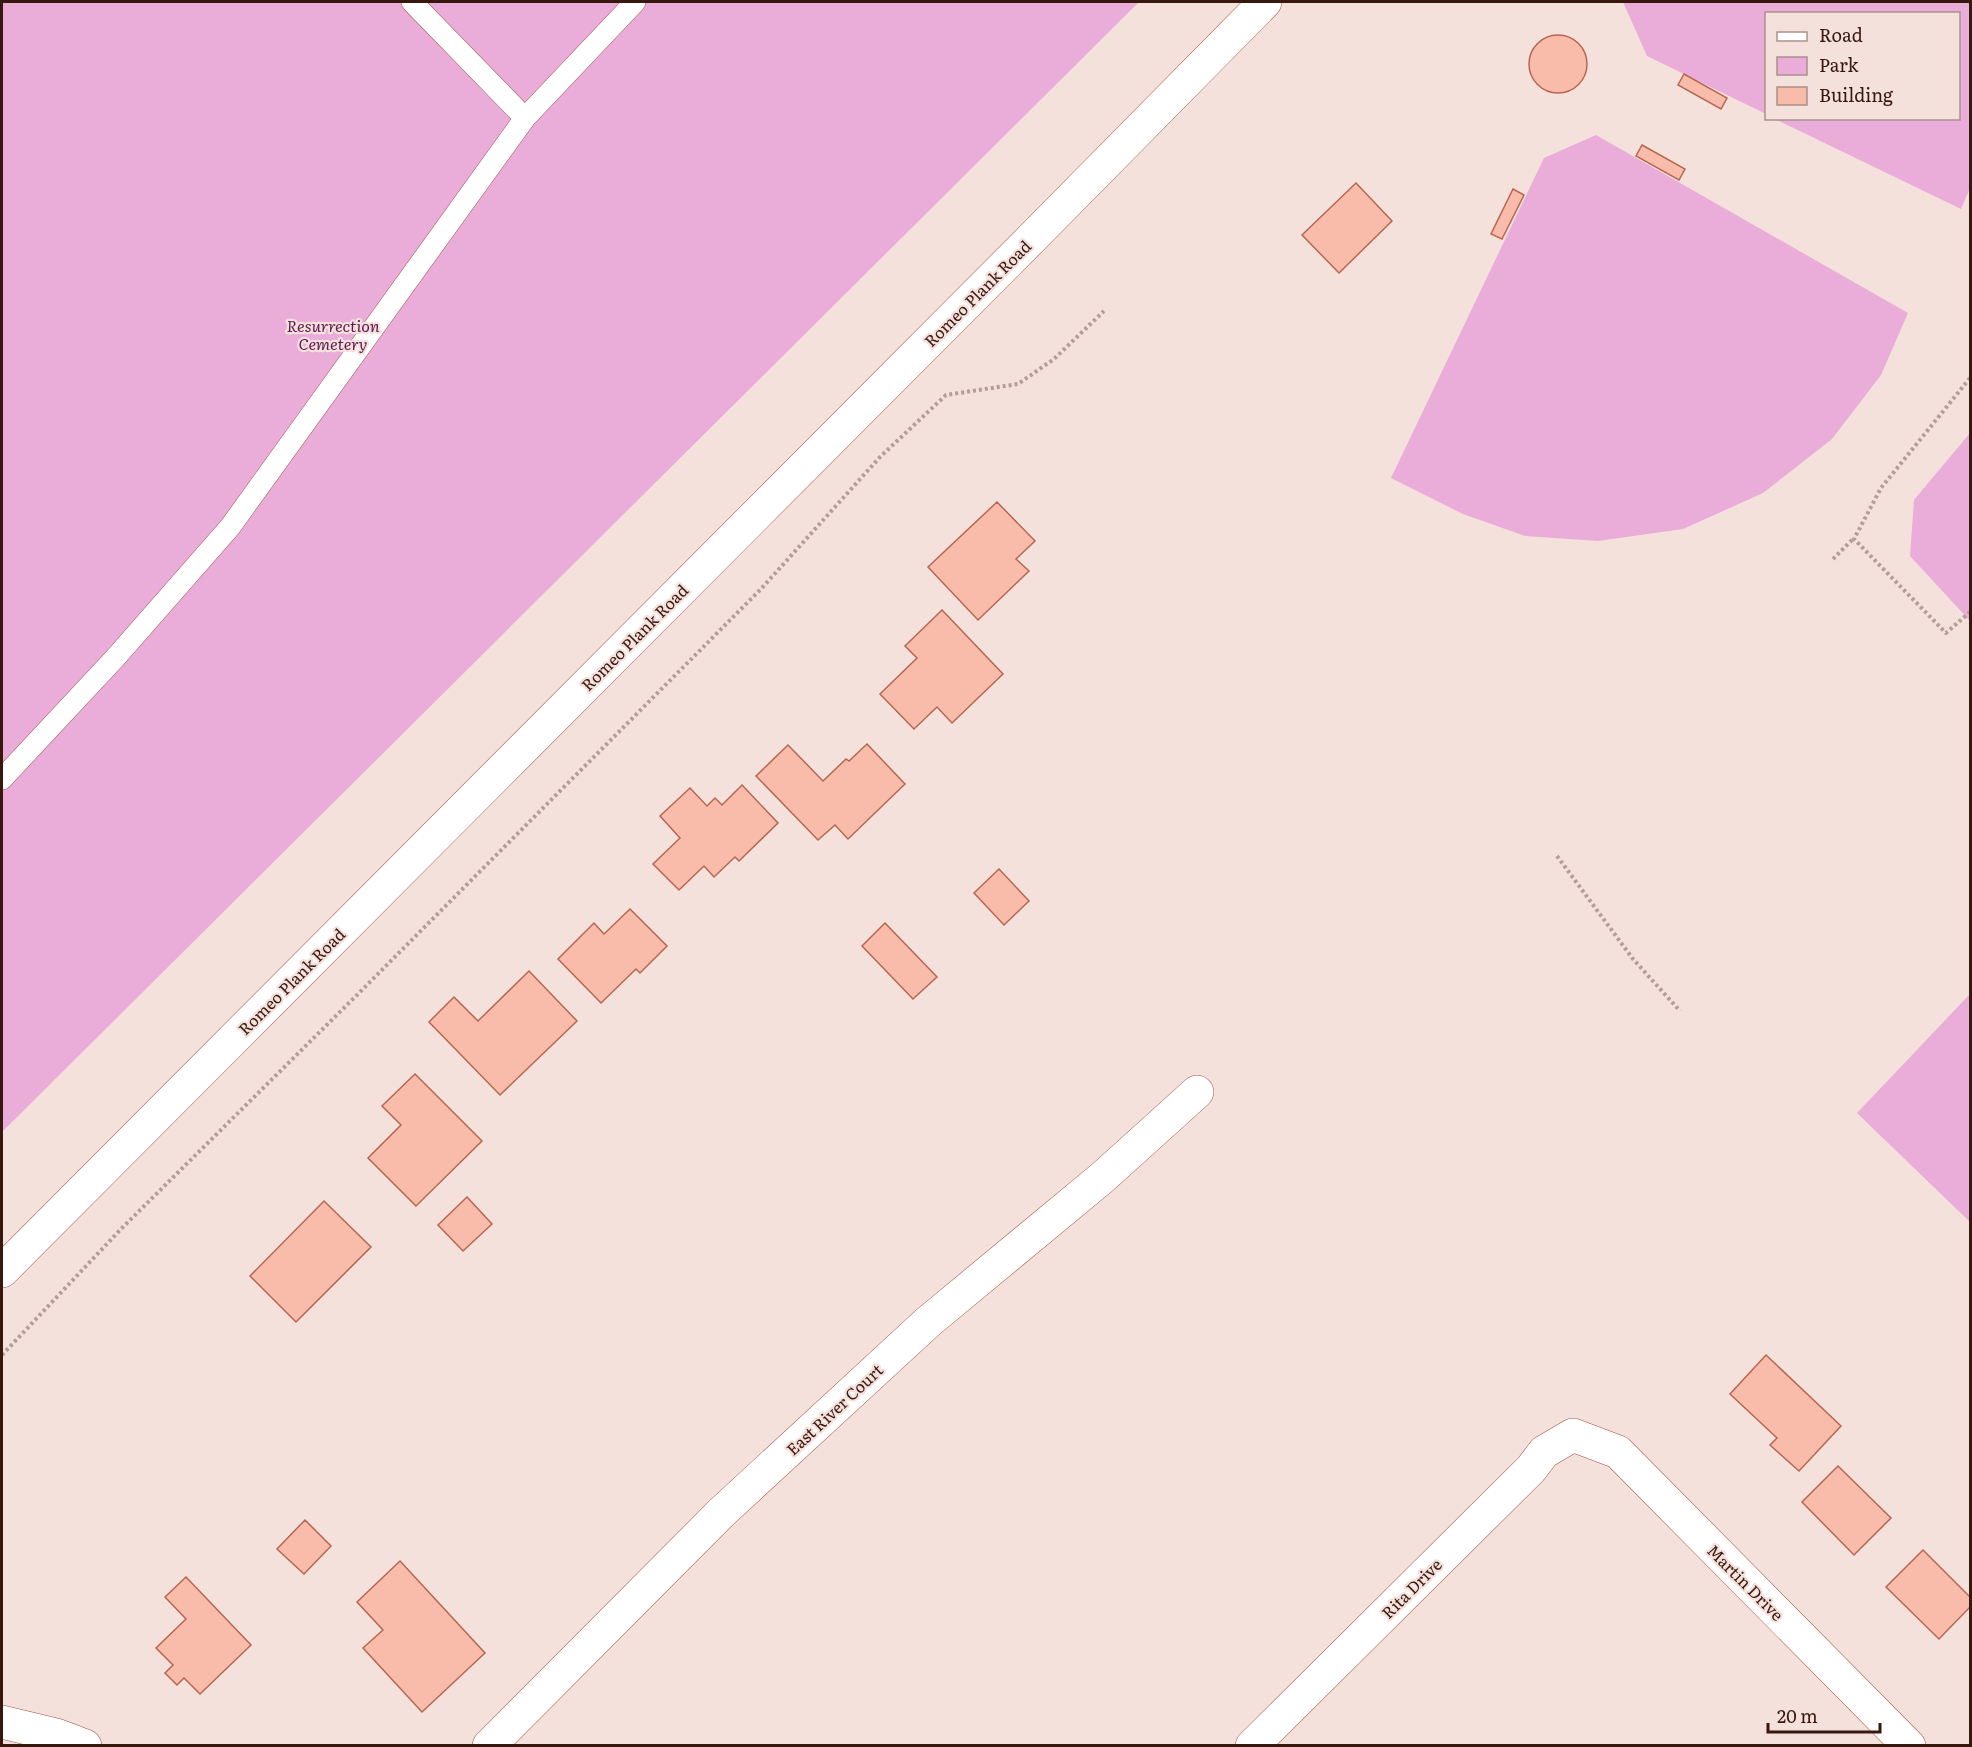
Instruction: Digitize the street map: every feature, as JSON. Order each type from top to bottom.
[{"type":"street","name":"Romeo Plank Road","points":[[2,1270],[1265,2]]},
{"type":"street","name":"East River Court","points":[[489,1746],[739,1496],[928,1322],[1103,1177],[1197,1092]]},
{"type":"street","name":"Rita Drive","points":[[1252,1746],[1531,1469],[1544,1452],[1573,1435]]},
{"type":"street","name":"Martin Drive","points":[[1573,1435],[1618,1452],[1909,1746]]},
{"type":"street","points":[[2,1722],[56,1735],[85,1746]]},
{"type":"lane","points":[[412,2],[525,118]]},
{"type":"lane","points":[[2,780],[116,657],[230,527],[525,118],[636,2]]},
{"type":"path","points":[[2,1355],[122,1228],[761,590],[880,457],[946,395],[1018,384],[1054,360],[1104,311]]},
{"type":"path","points":[[1833,559],[1854,538],[1881,488],[1971,378]]},
{"type":"path","points":[[1854,538],[1946,633],[1971,612]]},
{"type":"path","points":[[1557,856],[1633,959],[1680,1011]]},
{"type":"green space","name":"Resurrection Cemetery","points":[[2,2],[1139,2],[2,1132]]},
{"type":"green space","points":[[1623,2],[1970,2],[1970,188],[1961,209],[1777,120],[1960,120],[1960,12],[1765,12],[1765,114],[1647,56]]},
{"type":"green space","points":[[1596,135],[1908,313],[1881,375],[1832,439],[1763,493],[1683,529],[1598,541],[1525,536],[1463,514],[1391,478],[1544,158]]},
{"type":"green space","points":[[1970,433],[1970,621],[1910,556],[1914,500]]},
{"type":"green space","points":[[1970,994],[1970,1222],[1857,1113]]},
{"type":"building","points":[[1558,35],[1574,40],[1582,48],[1587,64],[1582,80],[1574,88],[1558,93],[1542,88],[1534,80],[1529,64],[1534,48],[1542,40]]},
{"type":"building","points":[[1684,74],[1727,98],[1721,109],[1678,85]]},
{"type":"building","points":[[1642,145],[1685,169],[1679,180],[1636,156]]},
{"type":"building","points":[[1356,183],[1392,221],[1339,273],[1302,235]]},
{"type":"building","points":[[1513,189],[1524,195],[1502,239],[1491,234]]},
{"type":"building","points":[[997,502],[1035,541],[1016,559],[1029,571],[978,620],[928,567]]},
{"type":"building","points":[[942,610],[1003,674],[952,723],[937,707],[914,729],[880,694],[917,658],[905,646]]},
{"type":"building","points":[[867,744],[905,784],[848,839],[835,825],[818,840],[756,776],[788,745],[823,781],[846,759],[849,761]]},
{"type":"building","points":[[742,785],[778,823],[739,861],[735,857],[714,877],[704,866],[679,890],[653,864],[680,838],[660,816],[690,788],[707,806],[715,798],[722,805]]},
{"type":"building","points":[[999,869],[1029,901],[1004,925],[974,893]]},
{"type":"building","points":[[630,909],[667,946],[640,973],[636,969],[601,1003],[558,959],[594,923],[604,934]]},
{"type":"building","points":[[885,923],[937,977],[913,999],[862,946]]},
{"type":"building","points":[[529,971],[577,1021],[500,1095],[429,1022],[454,997],[478,1021]]},
{"type":"building","points":[[415,1074],[482,1141],[416,1206],[368,1158],[401,1125],[382,1106]]},
{"type":"building","points":[[467,1197],[492,1224],[463,1251],[438,1225]]},
{"type":"building","points":[[324,1201],[371,1247],[296,1322],[250,1276]]},
{"type":"building","points":[[1766,1355],[1841,1426],[1799,1471],[1770,1445],[1777,1438],[1730,1394]]},
{"type":"building","points":[[1838,1466],[1891,1518],[1854,1555],[1802,1502]]},
{"type":"building","points":[[305,1520],[331,1546],[304,1574],[277,1549]]},
{"type":"building","points":[[1923,1550],[1970,1597],[1970,1607],[1939,1639],[1886,1587]]},
{"type":"building","points":[[400,1561],[485,1653],[422,1712],[363,1648],[383,1630],[357,1602]]},
{"type":"building","points":[[186,1577],[251,1645],[200,1694],[184,1678],[177,1685],[165,1673],[173,1665],[156,1648],[186,1619],[165,1597]]}]
